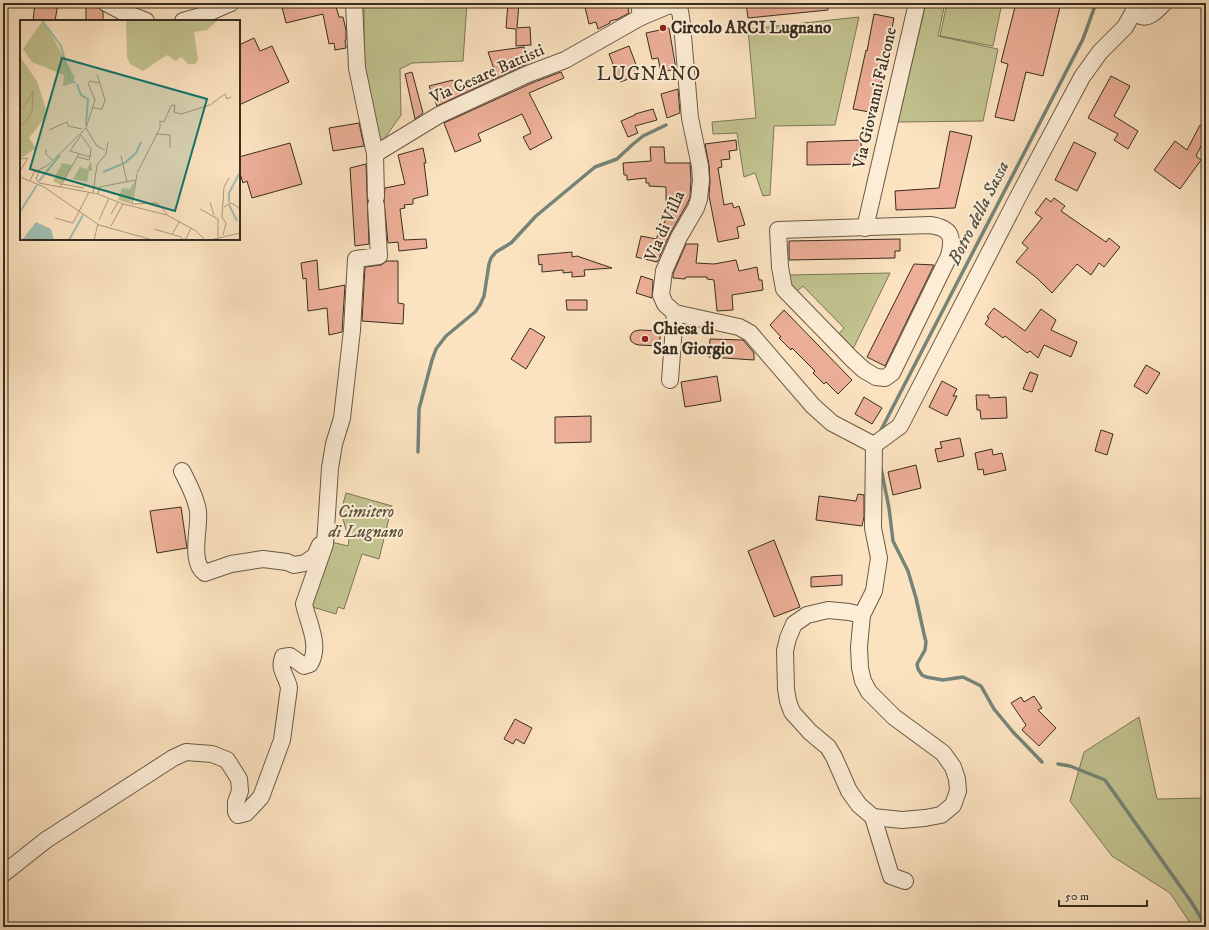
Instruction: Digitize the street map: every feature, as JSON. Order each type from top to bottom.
[{"type":"street","points":[[106,3],[143,20]]},
{"type":"street","points":[[187,20],[202,16],[231,3]]},
{"type":"street","points":[[3,874],[46,840],[173,758],[186,752],[212,754],[227,760],[239,779],[240,791],[236,802],[236,812],[238,815],[246,813],[261,797],[282,740],[289,688],[288,681],[282,671],[281,663],[283,657],[290,656],[304,666],[310,664],[313,660],[314,642],[312,627],[306,614],[304,604],[325,544],[330,468],[334,444],[342,418],[352,337],[356,259],[379,256],[375,154],[357,68],[354,3]]},
{"type":"street","name":"Via Cesare Battisti","points":[[375,154],[438,115],[528,74],[565,60],[640,10],[672,3]]},
{"type":"street","name":"Via di Villa","points":[[672,3],[680,11],[690,118],[700,166],[701,180],[699,199],[696,208],[679,237],[664,271],[661,295],[665,304],[675,313]]},
{"type":"street","name":"Via Giovanni Falcone","points":[[865,228],[917,3]]},
{"type":"street","points":[[874,445],[900,426],[1017,199],[1082,77],[1100,52],[1125,27],[1134,13],[1148,8]]},
{"type":"street","points":[[934,226],[946,229],[951,239],[949,256],[892,373],[885,378],[871,375],[860,367],[784,289],[779,260],[778,230],[865,228],[934,226]]},
{"type":"street","points":[[670,380],[675,313],[739,327],[750,334],[813,406],[832,423],[874,445]]},
{"type":"street","points":[[873,817],[902,820],[941,815],[953,805],[958,791],[957,779],[953,767],[943,753],[894,717],[868,692],[863,681],[860,668],[859,647],[862,615],[874,591],[880,558],[873,528],[874,445]]},
{"type":"street","points":[[182,471],[189,485],[198,511],[197,559],[200,570],[205,573],[231,564],[263,559],[287,562],[294,565],[305,564],[315,556],[326,531]]},
{"type":"street","points":[[862,615],[828,610],[807,615],[794,624],[788,638],[785,651],[784,670],[788,701],[792,712],[810,732],[828,747],[849,791],[859,805],[873,817],[891,876],[905,881]]},
{"type":"green space","points":[[364,3],[467,3],[463,61],[412,63],[400,69],[401,115],[382,142],[378,142],[364,66]]},
{"type":"green space","points":[[926,3],[945,3],[938,36],[998,49],[983,121],[898,122]]},
{"type":"green space","points":[[947,3],[1002,3],[993,46],[940,36]]},
{"type":"green space","points":[[859,17],[835,125],[774,126],[770,195],[763,196],[755,173],[744,177],[737,133],[713,134],[712,122],[756,118],[748,29]]},
{"type":"green space","points":[[890,273],[853,349],[838,335],[844,328],[803,286],[796,292],[790,285],[788,275]]},
{"type":"green space","name":"Cimitero di Lugnano","points":[[346,493],[392,506],[379,559],[362,554],[344,609],[338,607],[336,614],[309,606],[331,542],[348,546],[349,540],[341,512]]},
{"type":"green space","points":[[1139,717],[1157,799],[1206,798],[1206,927],[1193,927],[1170,893],[1112,856],[1070,801],[1084,752]]},
{"type":"building","points":[[35,3],[58,3],[55,20],[33,20]]},
{"type":"building","points":[[281,3],[335,3],[339,17],[343,17],[346,30],[346,48],[335,50],[334,43],[329,44],[323,14],[286,23]]},
{"type":"building","points":[[508,3],[519,3],[517,28],[530,27],[531,45],[516,46],[516,29],[506,28]]},
{"type":"building","points":[[584,3],[627,3],[629,13],[618,19],[610,21],[610,23],[598,29],[596,22],[589,24]]},
{"type":"building","points":[[746,3],[828,3],[828,10],[748,18]]},
{"type":"building","points":[[1016,3],[1061,3],[1043,76],[1026,72],[1014,121],[995,117],[1008,64],[1001,62]]},
{"type":"building","points":[[86,7],[98,7],[103,12],[103,20],[86,20]]},
{"type":"building","points":[[874,14],[894,18],[875,113],[853,109]]},
{"type":"building","points":[[669,28],[676,69],[661,72],[658,58],[652,59],[646,33]]},
{"type":"building","points":[[254,38],[260,51],[272,46],[289,82],[240,105],[240,45]]},
{"type":"building","points":[[629,46],[640,75],[620,82],[609,54]]},
{"type":"building","points":[[524,47],[527,64],[437,106],[429,86],[453,80],[455,89],[495,72],[488,52]]},
{"type":"building","points":[[412,72],[423,113],[415,119],[405,74]]},
{"type":"building","points":[[561,72],[564,78],[529,93],[552,138],[530,150],[523,137],[531,133],[522,114],[478,134],[481,141],[455,152],[444,123],[532,83]]},
{"type":"building","points":[[1111,76],[1130,86],[1114,116],[1138,131],[1128,149],[1114,140],[1118,134],[1088,118]]},
{"type":"building","points":[[678,89],[680,113],[667,118],[661,94]]},
{"type":"building","points":[[653,109],[657,120],[635,126],[638,133],[628,137],[621,121],[635,114]]},
{"type":"building","points":[[359,123],[364,146],[333,151],[329,128]]},
{"type":"building","points":[[1200,125],[1206,128],[1206,136],[1196,156],[1201,160],[1180,189],[1154,170],[1175,141],[1187,150]]},
{"type":"building","points":[[950,131],[972,136],[955,208],[896,210],[895,191],[939,188]]},
{"type":"building","points":[[736,140],[737,150],[729,151],[730,159],[721,160],[722,167],[718,168],[724,205],[732,203],[734,208],[739,206],[745,225],[737,227],[739,238],[718,242],[709,196],[709,165],[705,144]]},
{"type":"building","points":[[861,140],[862,164],[807,165],[807,142]]},
{"type":"building","points":[[1074,142],[1096,153],[1077,191],[1055,180]]},
{"type":"building","points":[[290,143],[302,184],[252,198],[247,181],[243,183],[240,173],[240,157]]},
{"type":"building","points":[[650,147],[664,147],[665,163],[690,163],[690,197],[657,262],[636,257],[641,236],[656,239],[667,217],[666,187],[649,186],[649,183],[646,183],[646,178],[627,180],[627,175],[624,175],[623,163],[651,161]]},
{"type":"building","points":[[423,148],[426,163],[424,163],[428,195],[413,199],[413,204],[404,205],[405,208],[400,209],[404,240],[426,239],[427,248],[399,251],[398,242],[388,243],[384,201],[385,188],[405,184],[398,155]]},
{"type":"building","points":[[366,164],[369,244],[355,246],[350,168]]},
{"type":"building","points":[[1046,198],[1051,202],[1054,198],[1065,206],[1061,211],[1106,242],[1109,238],[1120,247],[1104,267],[1099,263],[1091,275],[1077,264],[1052,293],[1037,278],[1016,262],[1028,248],[1022,243],[1042,218],[1035,213]]},
{"type":"building","points":[[900,239],[900,251],[895,251],[895,258],[789,260],[789,241]]},
{"type":"building","points":[[686,244],[698,244],[696,263],[714,264],[736,260],[739,271],[757,267],[759,280],[762,280],[763,290],[732,295],[733,310],[717,311],[714,280],[707,279],[707,277],[686,277],[685,279],[673,278],[673,274]]},
{"type":"building","points":[[572,252],[572,257],[577,256],[612,268],[584,270],[585,276],[572,277],[572,272],[563,273],[563,270],[542,272],[542,264],[539,265],[538,255]]},
{"type":"building","points":[[317,260],[319,290],[345,285],[342,332],[329,335],[327,308],[308,311],[306,278],[303,279],[301,263]]},
{"type":"building","points":[[387,261],[398,261],[398,303],[404,304],[403,324],[362,321],[365,267],[381,265]]},
{"type":"building","points":[[914,264],[934,265],[885,366],[867,357]]},
{"type":"building","points":[[641,276],[653,280],[652,298],[636,293]]},
{"type":"building","points":[[566,300],[587,300],[587,310],[567,310]]},
{"type":"building","points":[[994,308],[1025,331],[1041,309],[1056,320],[1051,330],[1077,342],[1071,357],[1044,345],[1038,358],[1030,351],[1027,353],[1005,336],[1003,338],[985,324],[989,318],[987,317]]},
{"type":"building","points":[[784,310],[852,380],[838,394],[826,382],[824,384],[813,373],[815,371],[792,348],[791,350],[779,338],[781,337],[770,325]]},
{"type":"building","points":[[530,328],[545,337],[526,369],[511,359]]},
{"type":"building","name":"Chiesa di San Giorgio","points":[[640,330],[660,331],[660,346],[639,345],[631,341],[630,337],[632,333]]},
{"type":"building","points":[[710,339],[743,340],[754,353],[754,360],[709,357]]},
{"type":"building","points":[[1146,365],[1160,373],[1147,394],[1134,386]]},
{"type":"building","points":[[1030,372],[1038,375],[1032,392],[1023,389]]},
{"type":"building","points":[[717,376],[721,401],[685,407],[681,382]]},
{"type":"building","points":[[942,381],[957,389],[953,396],[957,396],[947,416],[929,407]]},
{"type":"building","points":[[976,395],[989,395],[989,398],[1006,397],[1007,418],[981,419],[980,410],[977,410]]},
{"type":"building","points":[[864,397],[882,408],[872,424],[855,414]]},
{"type":"building","points":[[591,416],[591,442],[555,443],[555,417]]},
{"type":"building","points":[[1101,430],[1113,434],[1107,455],[1095,451]]},
{"type":"building","points":[[960,438],[964,456],[938,462],[935,449],[942,448],[940,442]]},
{"type":"building","points":[[992,449],[993,455],[1002,453],[1006,470],[984,475],[983,469],[978,470],[975,453]]},
{"type":"building","points":[[916,465],[921,488],[893,495],[888,472]]},
{"type":"building","points":[[858,494],[864,495],[864,517],[862,526],[816,520],[819,496],[856,501]]},
{"type":"building","points":[[181,507],[187,548],[157,553],[150,511]]},
{"type":"building","points":[[774,540],[800,607],[774,617],[748,551]]},
{"type":"building","points":[[842,575],[842,585],[811,587],[811,577]]},
{"type":"building","points":[[1034,696],[1042,708],[1038,710],[1056,728],[1039,746],[1022,730],[1026,725],[1011,703],[1021,697],[1024,702]]},
{"type":"building","points":[[515,719],[532,728],[524,744],[516,739],[513,744],[504,739]]},
{"type":"waterway","name":"Botro della Sassa","points":[[880,432],[1083,39],[1096,3]]},
{"type":"waterway","points":[[418,452],[419,409],[436,349],[446,336],[475,312],[480,305],[484,296],[491,258],[496,252],[511,243],[536,216],[595,167],[617,159],[643,136],[666,125]]},
{"type":"waterway","name":"Botro della Sassa","points":[[881,468],[889,508],[893,541],[908,571],[926,642],[925,650],[917,664],[918,669],[922,675],[926,677],[943,680],[963,677],[981,686],[994,709],[1013,732],[1042,762]]},
{"type":"waterway","name":"Botro della Sassa","points":[[1058,764],[1070,766],[1105,780],[1190,900],[1206,926]]},
{"type":"place","name":"Circolo ARCI Lugnano","points":[[663,28]]},
{"type":"place","name":"Chiesa di San Giorgio","points":[[645,339]]},
{"type":"district","name":"LUGNANO","points":[[649,74]]}]
